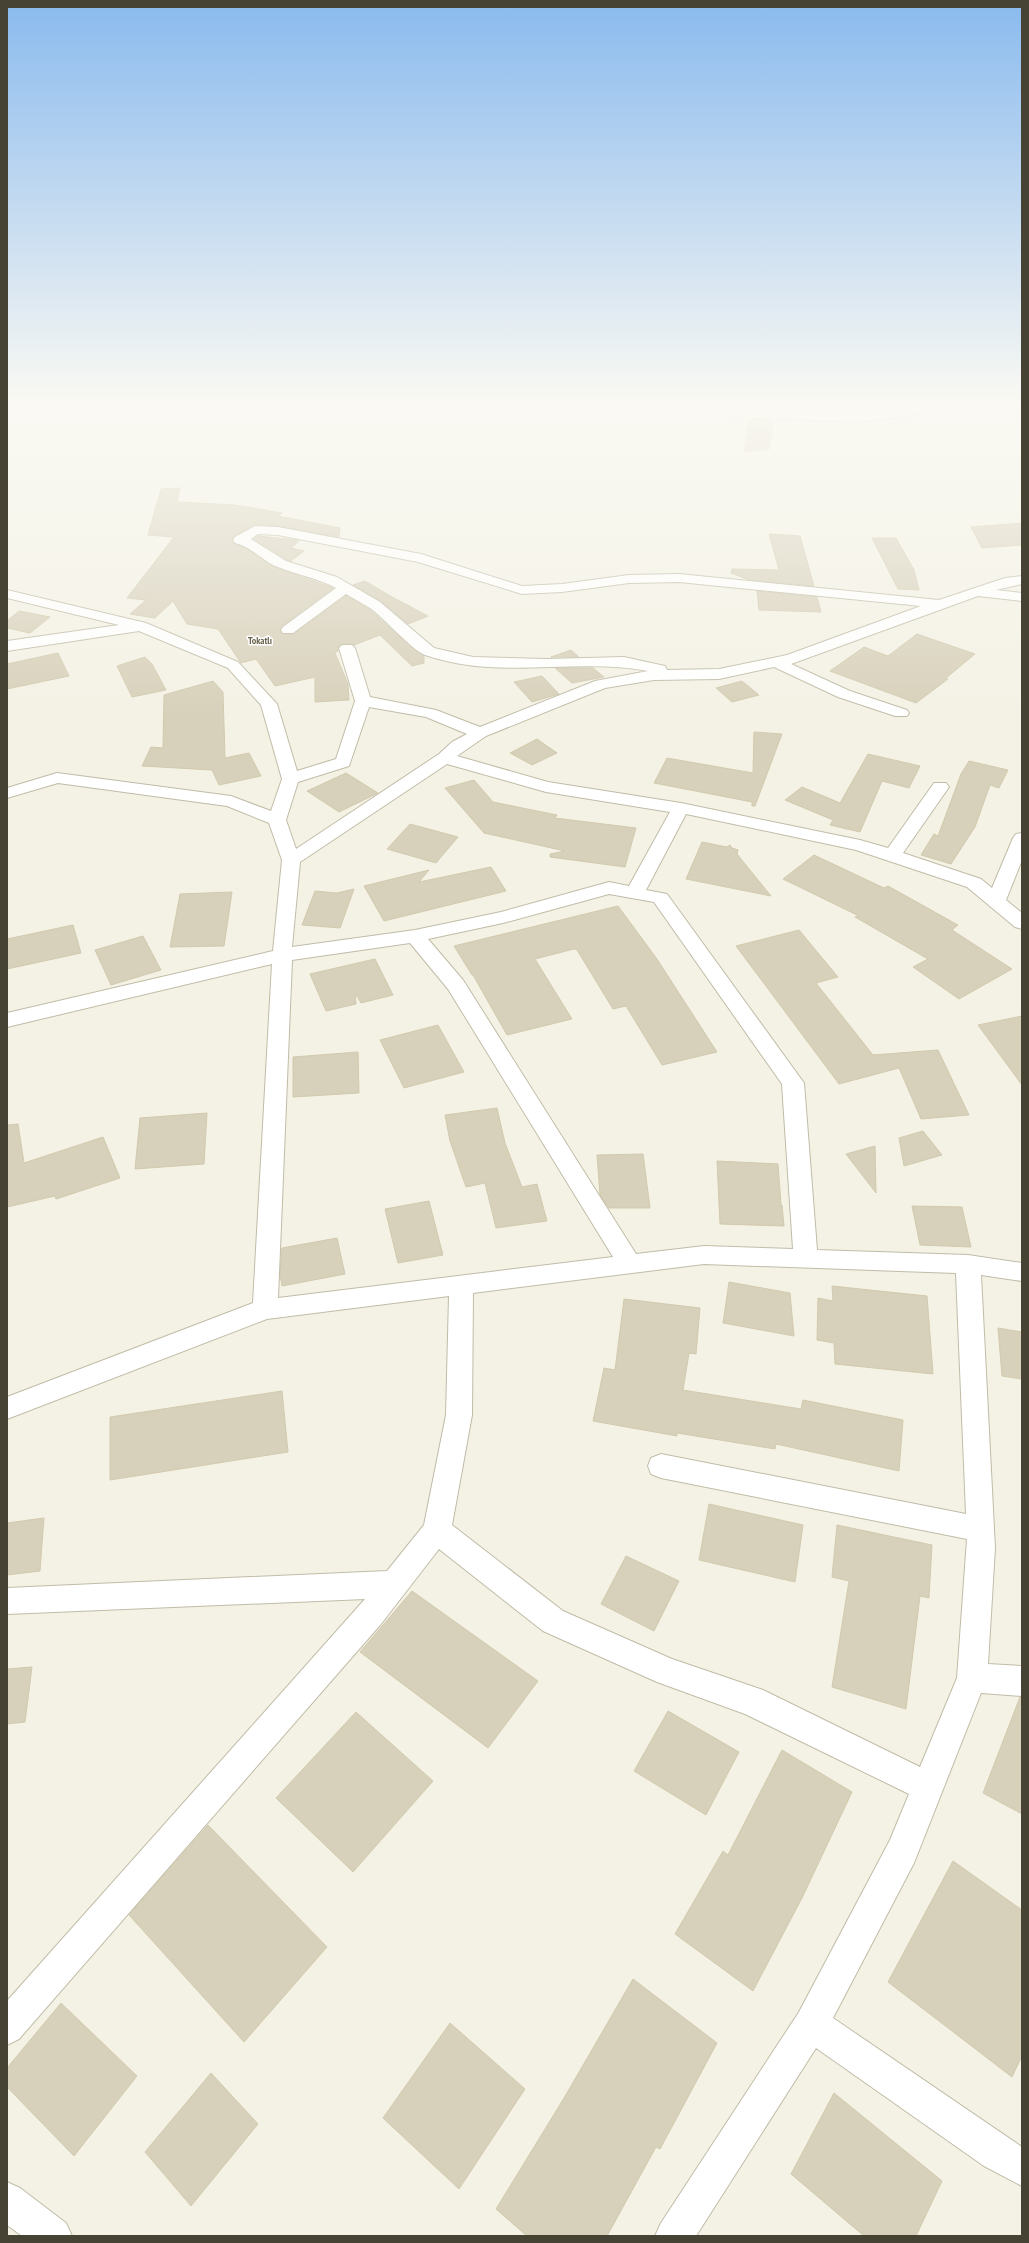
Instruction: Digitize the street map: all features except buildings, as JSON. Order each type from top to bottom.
[{"type":"street","points":[[690,675],[624,662],[547,664],[473,662],[429,651],[375,606],[344,589],[332,580],[281,564],[251,543],[240,540],[255,530],[278,531],[421,558],[486,580],[522,590],[562,588],[629,579],[680,578],[944,604]]},
{"type":"street","points":[[291,860],[445,758],[458,746],[480,733],[601,684],[654,675],[719,674],[791,659],[1010,581],[1022,580]]},
{"type":"street","points":[[288,630],[344,589]]},
{"type":"street","points":[[975,593],[1022,597]]},
{"type":"street","points":[[7,594],[34,598],[141,626],[233,665],[269,704],[291,779],[277,820],[291,860],[282,955],[265,1309]]},
{"type":"street","points":[[7,646],[141,626]]},
{"type":"street","points":[[291,779],[343,762],[363,700],[347,648]]},
{"type":"street","points":[[775,662],[844,694],[901,713]]},
{"type":"street","points":[[363,700],[430,713],[480,733]]},
{"type":"street","points":[[445,758],[546,787],[681,808],[860,846],[974,883],[1022,923]]},
{"type":"street","points":[[7,793],[58,778],[231,801],[277,820]]},
{"type":"street","points":[[892,856],[940,787]]},
{"type":"street","points":[[635,893],[681,808]]},
{"type":"street","points":[[996,901],[1022,838]]},
{"type":"street","points":[[7,1020],[282,955],[415,936],[503,917],[609,888],[660,898],[792,1082],[806,1259]]},
{"type":"street","points":[[415,936],[456,985],[630,1264]]},
{"type":"street","points":[[7,1408],[265,1309],[704,1255],[968,1264],[1022,1272]]},
{"type":"street","points":[[674,2236],[810,2024],[902,1851],[972,1678],[981,1548],[968,1264]]},
{"type":"street","points":[[7,2026],[371,1614],[437,1530],[459,1415],[461,1285]]},
{"type":"street","points":[[660,1466],[980,1529]]},
{"type":"street","points":[[437,1530],[553,1621],[668,1672],[752,1701],[928,1787]]},
{"type":"street","points":[[7,1601],[394,1584]]},
{"type":"street","points":[[972,1678],[1022,1681]]},
{"type":"street","points":[[810,2024],[997,2154],[1022,2167]]},
{"type":"street","points":[[7,2201],[53,2236]]},
{"type":"district","name":"Tokatlı","points":[[260,640]]}]
